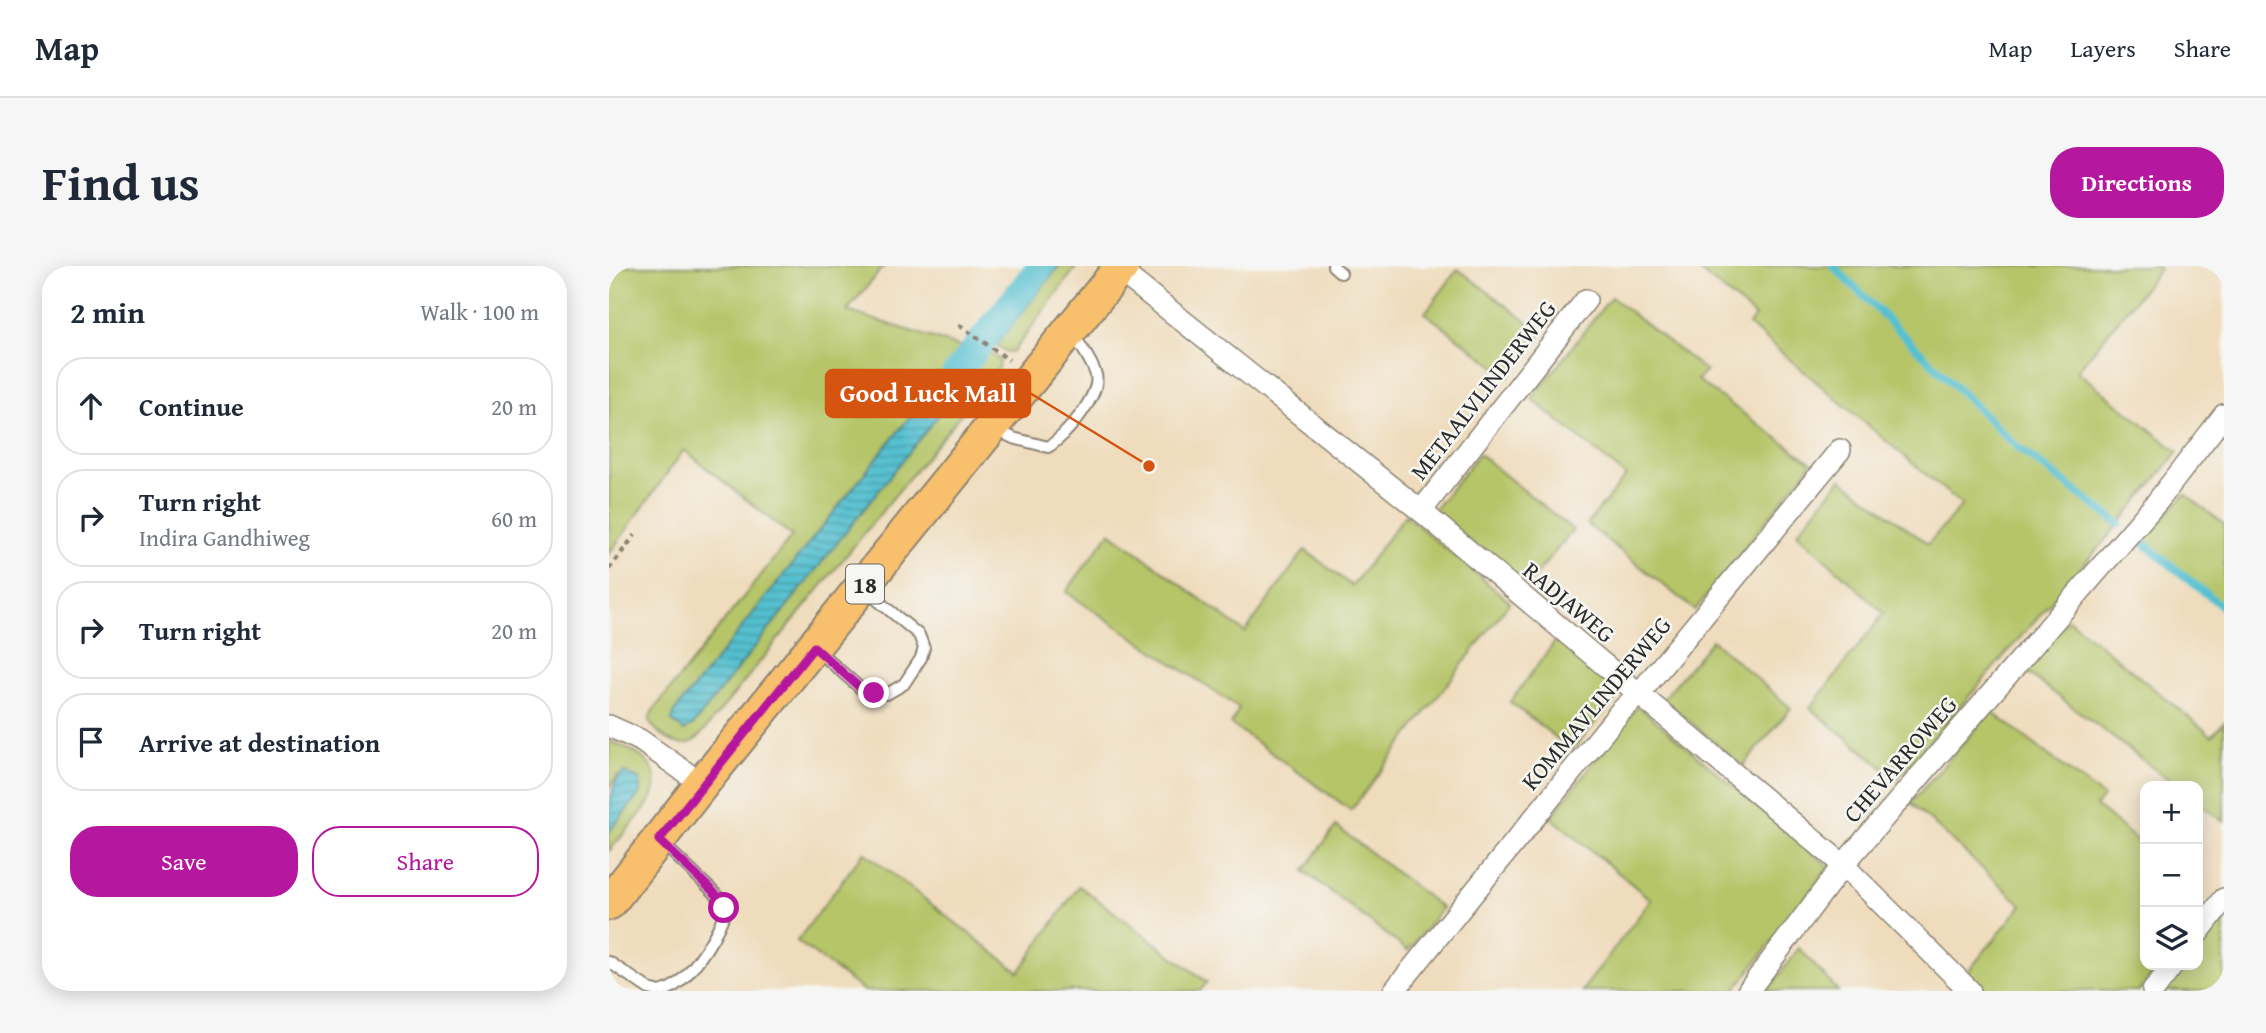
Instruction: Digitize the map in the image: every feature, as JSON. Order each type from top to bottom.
[{"type":"main road","name":"18","points":[[609,904],[702,784],[1121,268]]},
{"type":"street","name":"RADJAWEG","points":[[1121,268],[1421,511],[1843,865],[1970,991]]},
{"type":"street","name":"METAALVLINDERWEG","points":[[1421,511],[1586,300]]},
{"type":"street","name":"CHEVARROWEG","points":[[1748,991],[1843,865],[2157,502],[2224,415]]},
{"type":"street","name":"KOMMAVLINDERWEG","points":[[1394,991],[1620,712],[1638,695],[1840,450]]},
{"type":"street","points":[[609,726],[640,740],[702,784]]},
{"type":"street","points":[[2203,927],[2224,900]]},
{"type":"street","points":[[2153,991],[2169,970]]},
{"type":"lane","points":[[992,427],[1013,438],[1048,447],[1054,444],[1076,419],[1094,395],[1097,376],[1071,329]]},
{"type":"lane","points":[[814,647],[860,688],[887,694],[904,684],[921,658],[924,648],[919,635],[862,587]]},
{"type":"lane","points":[[659,840],[722,900],[724,908],[724,915],[704,952],[683,980],[670,990],[663,991]]},
{"type":"lane","points":[[609,962],[649,989],[657,991]]},
{"type":"path","points":[[959,325],[1032,377]]},
{"type":"path","points":[[609,569],[635,535]]},
{"type":"green space","points":[[609,266],[884,266],[847,311],[965,348],[676,711],[672,721],[684,730],[693,725],[986,351],[1000,360],[999,367],[708,726],[697,739],[689,743],[676,743],[658,732],[649,722],[652,712],[792,536],[684,450],[609,554]]},
{"type":"green space","points":[[1059,266],[1077,266],[1013,352],[1006,352],[996,345]]},
{"type":"green space","points":[[1694,266],[2156,266],[2160,269],[2077,371],[2178,452],[2119,524],[1897,779],[1810,708],[1884,613],[1797,533],[1841,479],[1928,544],[1962,505],[1749,325],[1755,316]]},
{"type":"green space","points":[[1458,269],[1542,333],[1509,377],[1425,313]]},
{"type":"green space","points":[[1611,297],[1706,371],[1697,380],[1812,463],[1695,610],[1587,524],[1626,476],[1532,399]]},
{"type":"green space","points":[[1479,454],[1573,530],[1525,588],[1433,511]]},
{"type":"green space","points":[[2185,494],[2224,524],[2224,608],[2141,541]]},
{"type":"green space","points":[[1405,515],[1510,602],[1351,810],[1231,724],[1239,708],[1066,592],[1110,532],[1245,632],[1305,550],[1352,586]]},
{"type":"green space","points":[[2068,619],[2212,736],[2224,722],[2224,822],[2203,806],[2203,781],[2170,781],[2024,670]]},
{"type":"green space","points":[[1557,639],[1621,692],[1572,750],[1510,702]]},
{"type":"green space","points":[[1712,640],[1791,708],[1743,766],[1663,699]]},
{"type":"green space","points":[[1638,706],[1829,867],[1734,991],[1582,991],[1651,900],[1551,817]]},
{"type":"green space","points":[[1991,711],[2103,797],[2096,806],[2140,843],[2140,970],[2156,970],[2139,991],[1985,991],[1966,974],[2022,905],[1911,803]]},
{"type":"green space","points":[[609,741],[629,749],[646,761],[652,768],[655,787],[647,805],[609,851],[609,832],[640,793],[618,775],[609,788]]},
{"type":"green space","points":[[1336,826],[1442,908],[1408,951],[1304,871]]},
{"type":"green space","points":[[864,852],[1019,972],[1079,886],[1207,982],[1200,991],[864,991],[797,941]]},
{"type":"green space","points":[[2224,914],[2224,991],[2164,991],[2180,970],[2203,970],[2203,941]]},
{"type":"green space","points":[[1799,948],[1838,991],[1767,991]]},
{"type":"water","points":[[1031,266],[1059,266],[996,345],[979,332]]},
{"type":"water","points":[[971,340],[986,351],[983,359],[693,725],[684,731],[672,721],[675,711]]},
{"type":"water","points":[[624,772],[640,780],[640,793],[609,832],[613,790]]},
{"type":"waterway","points":[[955,375],[1041,266]]},
{"type":"waterway","points":[[1833,266],[2016,446],[2119,524]]},
{"type":"waterway","points":[[2141,541],[2224,608]]},
{"type":"place","name":"Good Luck Mall","points":[[1149,466]]},
{"type":"route","points":[[724,908],[722,900],[659,840],[814,647],[860,688],[874,693]]}]
